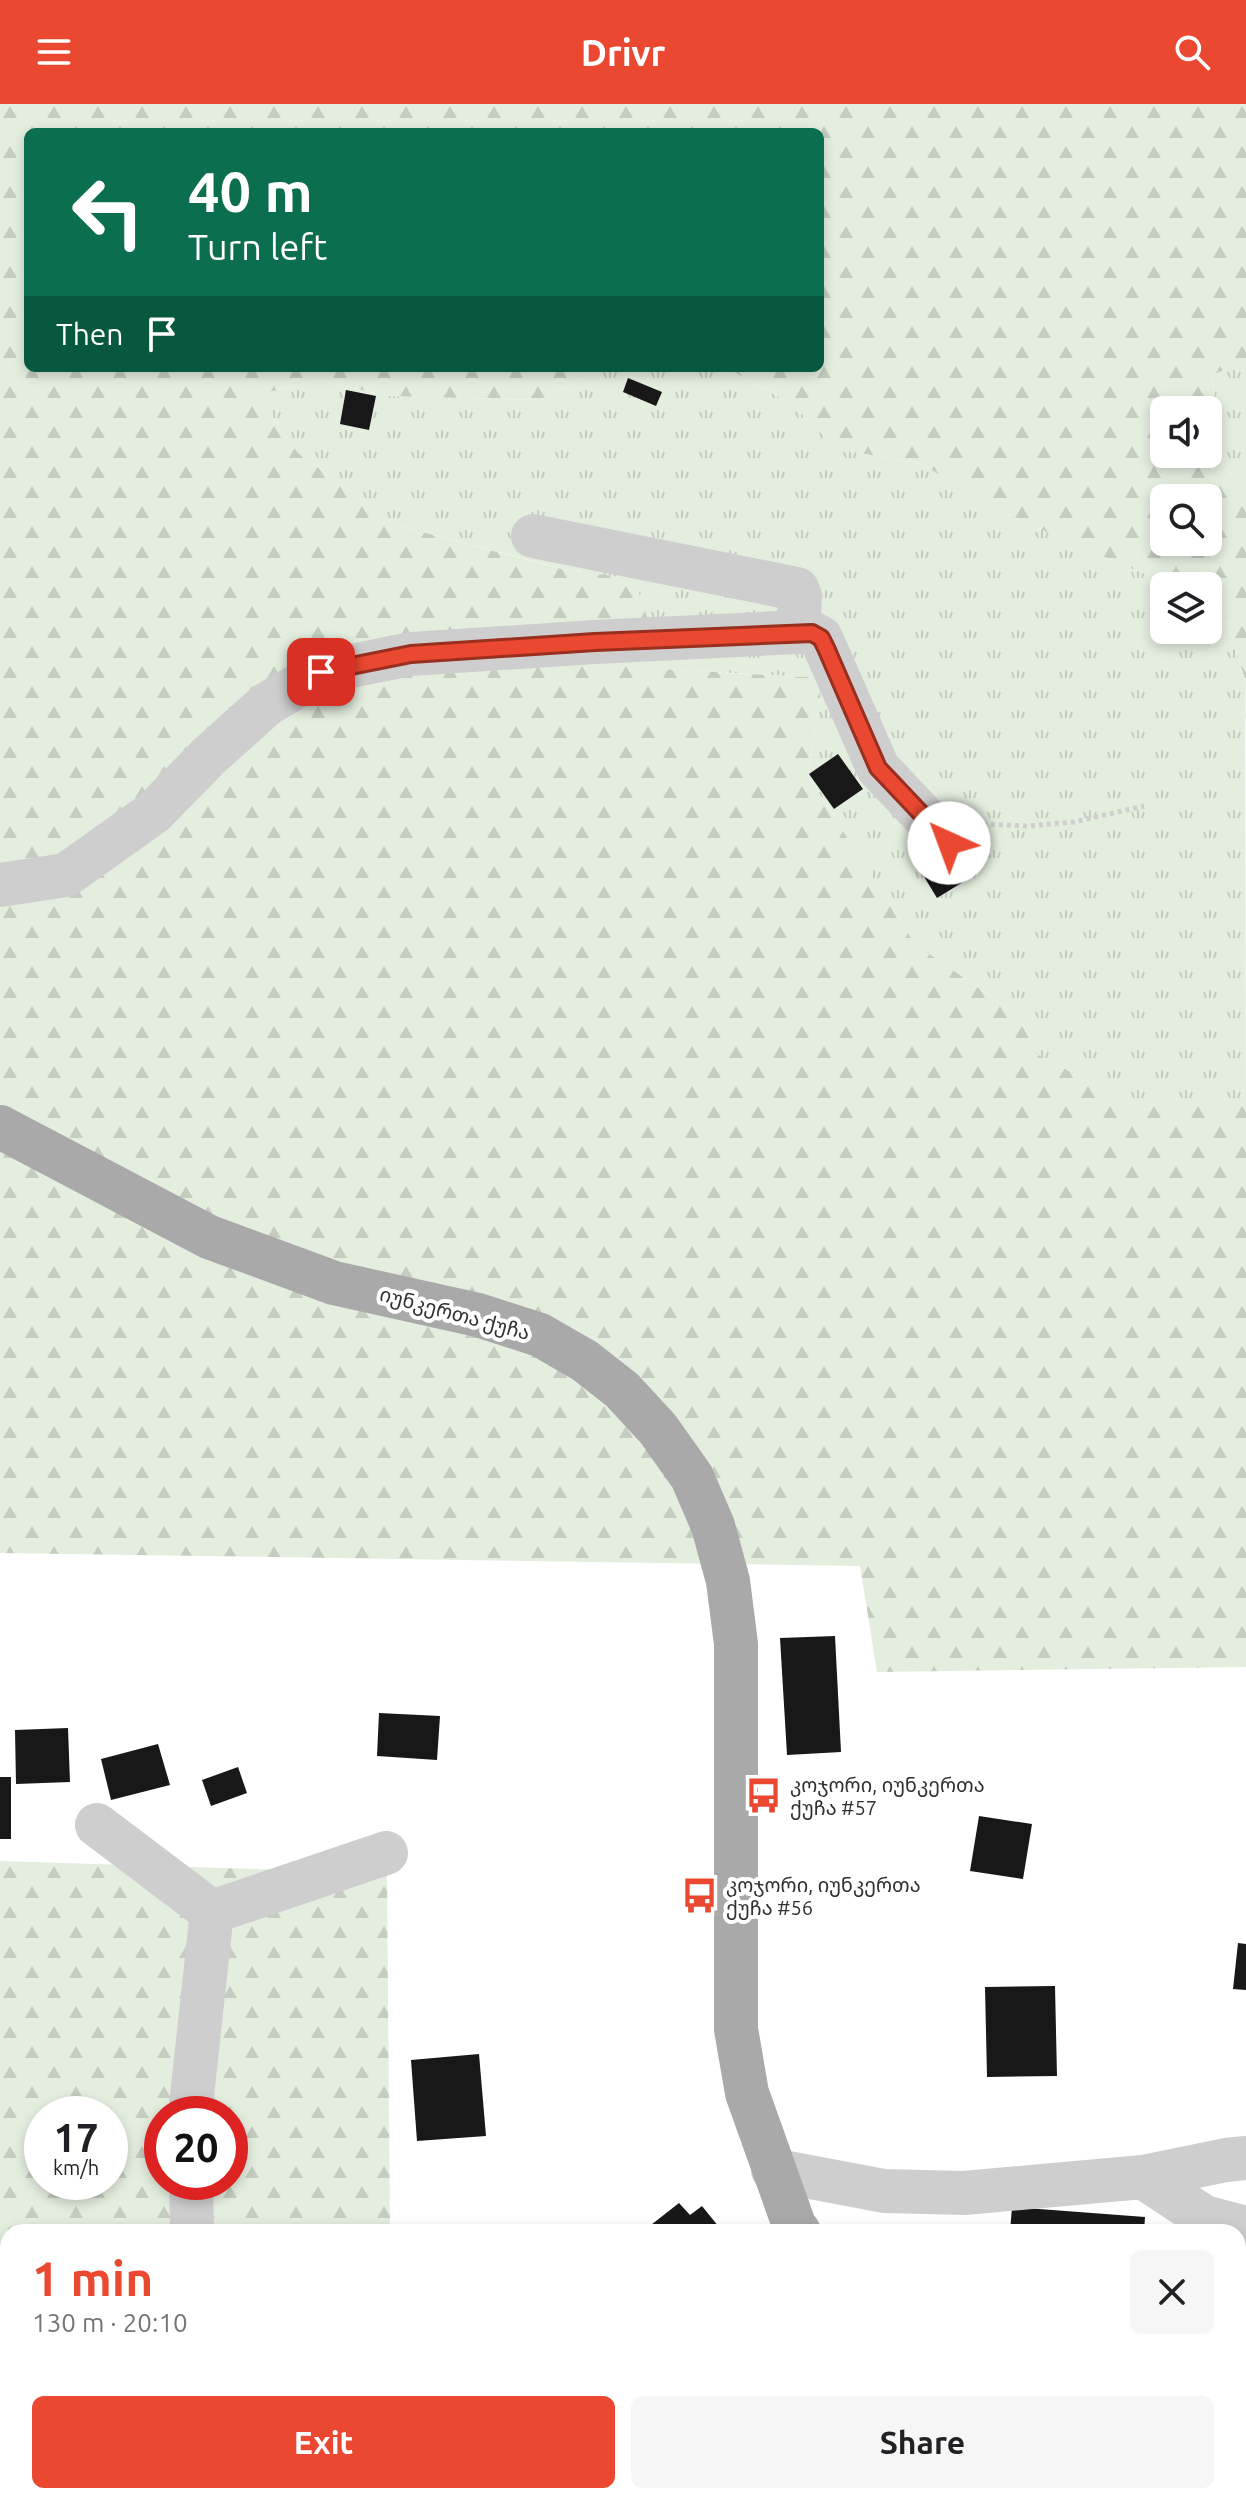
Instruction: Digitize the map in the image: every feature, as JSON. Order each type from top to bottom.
[{"type":"main road","name":"იუნკერთა ქუჩა","points":[[0,1127],[209,1237],[334,1283],[478,1315],[540,1335],[585,1361],[610,1380],[658,1429],[692,1477],[713,1526],[728,1581],[736,1644],[736,2029],[747,2093],[794,2224]]},
{"type":"street","points":[[533,536],[797,589],[800,596],[798,632]]},
{"type":"street","points":[[0,885],[66,875],[153,813],[209,756],[267,704],[321,672],[411,654],[595,642],[812,633],[821,638],[878,768],[936,829]]},
{"type":"street","points":[[97,1825],[212,1912]]},
{"type":"street","points":[[212,1912],[386,1853]]},
{"type":"street","points":[[192,2096],[212,1912]]},
{"type":"street","points":[[773,2170],[884,2191],[951,2193],[1143,2177],[1246,2158]]},
{"type":"street","points":[[1143,2177],[1204,2217],[1231,2224]]},
{"type":"street","points":[[191,2200],[192,2224]]},
{"type":"path","points":[[936,829],[981,824],[1028,826],[1074,822],[1144,806]]},
{"type":"green space","points":[[0,104],[1246,104],[1246,361],[1212,375],[1215,396],[1150,396],[1150,468],[1222,468],[1222,457],[1223,465],[1246,493],[1246,731],[1245,679],[1222,604],[1222,572],[1150,572],[1150,575],[996,510],[922,464],[837,449],[793,405],[734,372],[824,372],[824,128],[24,128],[24,372],[592,372],[541,400],[389,396],[318,380],[257,395],[298,453],[396,525],[562,569],[634,579],[655,640],[660,669],[823,678],[808,776],[915,944],[1019,1016],[1037,1054],[1143,1111],[1169,1098],[1246,1098],[1246,1667],[877,1672],[860,1566],[0,1553]]},
{"type":"green space","points":[[1246,361],[1246,493],[1223,465],[1222,396],[1215,396],[1212,375]]},
{"type":"green space","points":[[592,372],[734,372],[793,405],[837,449],[922,464],[996,510],[1150,575],[1150,644],[1222,644],[1222,604],[1245,679],[1246,1098],[1169,1098],[1143,1111],[1037,1054],[1019,1016],[915,944],[808,776],[823,678],[659,669],[655,640],[634,580],[563,569],[396,525],[298,453],[257,395],[318,380],[389,396],[541,400]]},
{"type":"green space","points":[[0,1861],[387,1873],[390,2224],[0,2224]]},
{"type":"building","points":[[628,378],[662,392],[656,406],[623,392]]},
{"type":"building","points":[[346,390],[376,396],[369,430],[340,424]]},
{"type":"building","points":[[838,754],[863,789],[834,809],[809,774]]},
{"type":"building","points":[[959,847],[976,874],[937,898],[920,870]]},
{"type":"building","points":[[835,1636],[841,1752],[787,1755],[780,1638]]},
{"type":"building","points":[[379,1713],[440,1716],[437,1760],[377,1756]]},
{"type":"building","points":[[68,1728],[70,1782],[16,1784],[15,1730]]},
{"type":"building","points":[[158,1744],[170,1785],[111,1800],[101,1759]]},
{"type":"building","points":[[238,1767],[247,1793],[211,1806],[202,1780]]},
{"type":"building","points":[[0,1777],[11,1777],[11,1839],[0,1839]]},
{"type":"building","points":[[979,1816],[1032,1824],[1023,1879],[970,1871]]},
{"type":"building","points":[[1238,1943],[1246,1944],[1246,1990],[1233,1989]]},
{"type":"building","points":[[1055,1986],[1057,2076],[987,2077],[985,1987]]},
{"type":"building","points":[[479,2054],[486,2136],[417,2141],[411,2060]]},
{"type":"building","points":[[679,2203],[690,2215],[702,2206],[717,2224],[652,2224]]},
{"type":"building","points":[[1012,2207],[1145,2217],[1145,2224],[1011,2224]]},
{"type":"place","name":"კოჯორი, იუნკერთა ქუჩა #57","points":[[764,1796]]},
{"type":"place","name":"კოჯორი, იუნკერთა ქუჩა #56","points":[[700,1895]]},
{"type":"route","points":[[321,672],[411,654],[812,633],[821,638],[826,648],[878,768],[949,843]]}]
